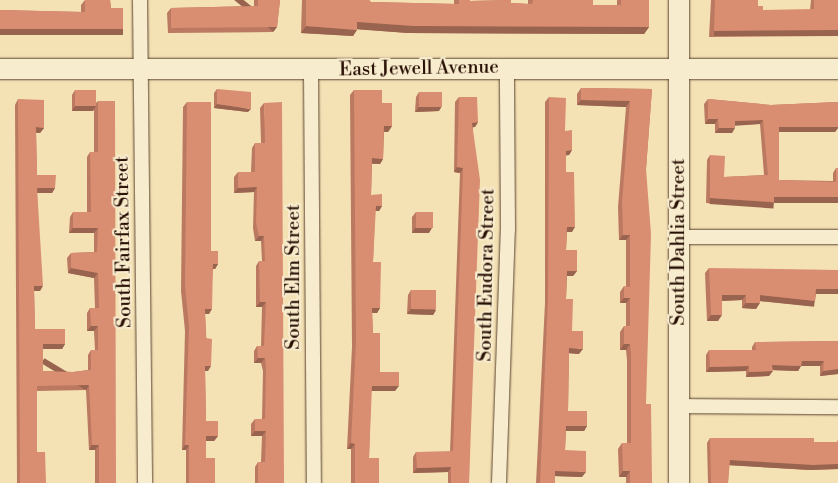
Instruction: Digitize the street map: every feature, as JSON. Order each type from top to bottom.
[{"type":"street","name":"South Fairfax Street","points":[[140,0],[145,483]]},
{"type":"street","name":"South Dahlia Street","points":[[679,0],[679,483]]},
{"type":"street","name":"South Eudora Street","points":[[499,483],[508,230],[507,68]]},
{"type":"street","name":"East Jewell Avenue","points":[[0,69],[838,69]]},
{"type":"street","name":"South Elm Street","points":[[312,70],[314,483]]},
{"type":"street","points":[[678,237],[838,238]]},
{"type":"street","points":[[679,406],[838,407]]},
{"type":"building","points":[[85,0],[110,0],[111,8],[123,8],[123,29],[0,29],[0,10],[85,12]]},
{"type":"building","points":[[258,0],[280,0],[277,27],[171,28],[171,8],[258,6]]},
{"type":"building","points":[[306,0],[369,0],[371,2],[459,4],[459,0],[511,0],[511,3],[532,4],[533,0],[593,0],[593,5],[621,5],[621,0],[649,0],[649,27],[413,26],[357,22],[357,30],[306,26]]},
{"type":"building","points":[[715,0],[758,0],[758,6],[763,6],[763,10],[814,9],[814,0],[838,0],[838,30],[714,31]]},
{"type":"building","points":[[581,88],[652,89],[646,169],[651,234],[646,404],[651,404],[652,483],[630,483],[630,471],[623,471],[622,443],[631,443],[631,355],[630,344],[624,344],[624,326],[630,326],[630,298],[624,298],[624,286],[630,287],[630,235],[623,235],[622,202],[630,101],[581,100]]},
{"type":"building","points":[[217,89],[251,92],[251,109],[217,104]]},
{"type":"building","points":[[75,90],[96,90],[96,106],[75,106]]},
{"type":"building","points":[[354,90],[382,90],[382,103],[392,103],[392,126],[384,126],[383,159],[372,158],[371,195],[382,194],[382,206],[376,206],[373,262],[381,262],[380,308],[372,308],[373,333],[380,333],[380,372],[399,372],[399,386],[372,386],[369,458],[379,458],[379,483],[355,483],[355,444],[351,443],[356,341]]},
{"type":"building","points":[[419,92],[442,92],[442,107],[419,107]]},
{"type":"building","points":[[459,97],[477,97],[478,122],[472,123],[480,180],[469,483],[451,483],[451,467],[417,468],[416,452],[453,451],[463,168],[457,167]]},
{"type":"building","points":[[549,97],[566,98],[565,131],[572,130],[572,150],[566,151],[566,172],[574,172],[575,227],[567,227],[566,250],[577,250],[577,271],[567,271],[566,299],[573,299],[572,331],[583,331],[583,349],[569,348],[568,411],[587,411],[587,426],[566,426],[565,450],[586,451],[586,472],[555,471],[555,483],[540,483],[548,298]]},
{"type":"building","points":[[18,99],[44,100],[44,128],[36,127],[37,175],[56,175],[55,188],[37,188],[43,286],[34,286],[35,329],[65,329],[65,344],[43,344],[43,371],[73,372],[91,370],[91,350],[98,350],[98,326],[91,326],[90,308],[99,308],[98,273],[71,268],[71,253],[97,252],[98,228],[73,228],[73,212],[91,212],[90,152],[98,152],[98,101],[115,101],[116,483],[99,483],[99,445],[92,445],[89,385],[37,386],[37,452],[45,452],[46,483],[20,483]]},
{"type":"building","points":[[708,99],[771,105],[838,102],[838,127],[779,127],[779,180],[836,182],[836,168],[838,168],[838,197],[774,197],[774,202],[710,198],[710,155],[725,156],[724,177],[768,175],[763,120],[735,121],[735,128],[719,128],[718,119],[708,119]]},
{"type":"building","points":[[187,102],[211,102],[211,251],[218,251],[218,264],[213,264],[212,309],[205,309],[206,338],[212,339],[211,366],[205,366],[206,421],[218,421],[218,436],[206,436],[206,458],[215,458],[215,483],[189,483],[189,445],[185,445],[189,326],[185,286]]},
{"type":"building","points":[[282,102],[284,483],[258,483],[258,462],[265,462],[266,431],[255,431],[255,419],[265,419],[266,366],[265,358],[258,358],[257,346],[264,346],[266,302],[260,302],[259,261],[265,261],[264,236],[259,236],[256,223],[257,187],[238,188],[238,172],[255,172],[255,143],[265,143],[264,103]]},
{"type":"building","points":[[416,212],[433,212],[433,228],[416,228]]},
{"type":"building","points":[[709,268],[838,270],[838,289],[816,289],[815,301],[760,295],[760,303],[746,303],[746,295],[722,295],[722,315],[711,315]]},
{"type":"building","points":[[411,290],[436,290],[436,309],[411,309]]},
{"type":"building","points":[[838,341],[838,369],[823,371],[824,361],[802,361],[801,366],[772,365],[773,371],[749,372],[749,366],[710,367],[709,350],[756,350],[755,342]]},
{"type":"building","points":[[710,438],[814,438],[814,442],[838,442],[838,464],[813,465],[730,460],[728,483],[711,483]]}]
